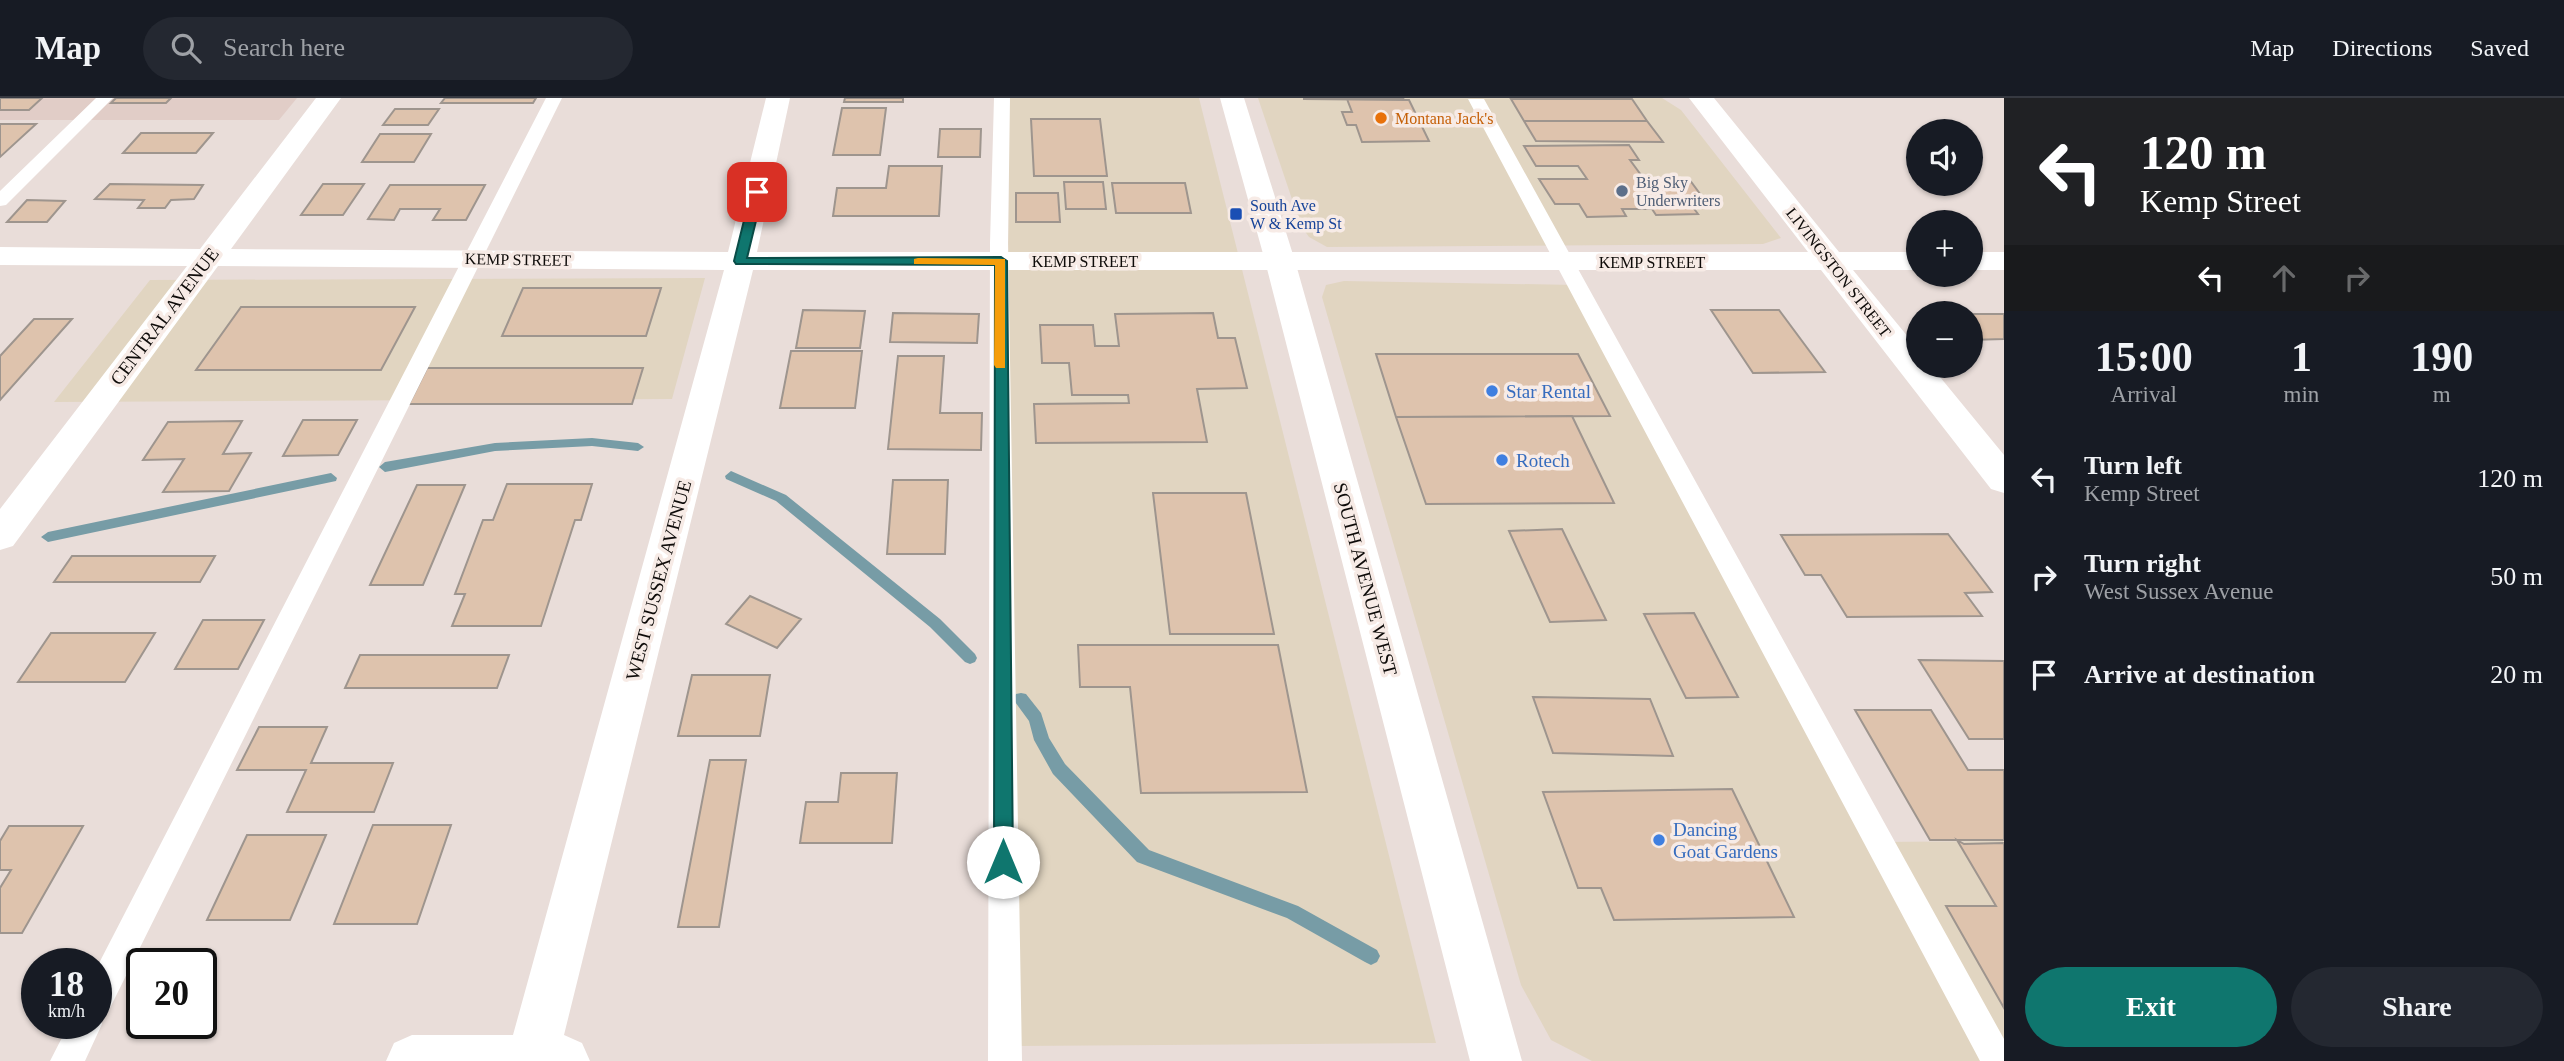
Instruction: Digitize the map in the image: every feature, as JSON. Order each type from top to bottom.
[{"type":"street","name":"CENTRAL AVENUE","points":[[0,536],[329,98]]},
{"type":"street","name":"WEST SUSSEX AVENUE","points":[[543,1061],[778,98]]},
{"type":"street","name":"SOUTH AVENUE WEST","points":[[1232,98],[1280,261],[1496,1061]]},
{"type":"street","name":"LIVINGSTON STREET","points":[[1701,98],[2004,480]]},
{"type":"street","name":"KEMP STREET","points":[[0,256],[740,261],[1906,261]]},
{"type":"street","points":[[1983,261],[2004,261]]},
{"type":"street","points":[[412,1061],[543,1061]]},
{"type":"lane","points":[[0,201],[105,98]]},
{"type":"lane","points":[[112,971],[554,98]]},
{"type":"lane","points":[[1002,98],[999,243],[1005,1061]]},
{"type":"lane","points":[[1476,99],[1998,1061]]},
{"type":"lane","points":[[67,1061],[78,1039]]},
{"type":"shaded area","points":[[0,98],[297,98],[279,120],[0,120]]},
{"type":"shaded area","points":[[1009,98],[1199,98],[1436,1043],[1004,1046]]},
{"type":"shaded area","points":[[1258,98],[1662,98],[1681,110],[1781,238],[1763,244],[1327,247],[1309,237],[1301,226]]},
{"type":"shaded area","points":[[705,278],[672,399],[54,402],[150,280]]},
{"type":"shaded area","points":[[1344,281],[1576,285],[1879,842],[2004,841],[2004,1061],[1592,1061],[1551,1040],[1521,985],[1322,297],[1326,285]]},
{"type":"building","points":[[0,98],[42,98],[29,110],[0,110]]},
{"type":"building","points":[[116,98],[171,98],[166,103],[111,103]]},
{"type":"building","points":[[445,98],[536,98],[533,103],[441,103]]},
{"type":"building","points":[[845,98],[903,98],[903,102],[844,102]]},
{"type":"building","points":[[1403,98],[1404,100],[1304,99]]},
{"type":"building","name":"Montana Jack's","points":[[1347,99],[1409,100],[1429,141],[1362,142],[1356,125],[1347,125],[1342,112],[1352,112]]},
{"type":"building","points":[[1511,99],[1632,99],[1647,121],[1524,121]]},
{"type":"building","points":[[842,108],[886,108],[880,155],[833,155]]},
{"type":"building","points":[[395,109],[439,109],[428,125],[383,125]]},
{"type":"building","points":[[1031,119],[1100,119],[1107,176],[1034,176]]},
{"type":"building","points":[[1524,121],[1647,121],[1663,142],[1536,141]]},
{"type":"building","points":[[0,124],[36,124],[0,157]]},
{"type":"building","points":[[940,129],[981,129],[980,157],[938,157]]},
{"type":"building","points":[[141,133],[213,133],[196,153],[123,153]]},
{"type":"building","points":[[380,134],[431,134],[414,162],[362,162]]},
{"type":"building","name":"Big Sky Underwriters","points":[[1629,145],[1639,160],[1630,160],[1644,179],[1689,179],[1706,202],[1689,202],[1698,214],[1656,215],[1652,209],[1622,209],[1626,216],[1587,217],[1579,204],[1555,204],[1539,179],[1587,179],[1578,166],[1536,166],[1524,146]]},
{"type":"building","points":[[889,166],[942,166],[939,216],[833,216],[837,188],[886,188]]},
{"type":"building","points":[[1064,182],[1103,182],[1106,209],[1066,209]]},
{"type":"building","points":[[1112,183],[1185,183],[1191,213],[1116,213]]},
{"type":"building","points":[[110,184],[203,185],[194,199],[171,200],[165,208],[138,208],[144,200],[95,199]]},
{"type":"building","points":[[323,184],[364,184],[343,215],[301,215]]},
{"type":"building","points":[[390,185],[485,185],[466,220],[433,220],[440,209],[400,209],[394,220],[368,219]]},
{"type":"building","points":[[1016,193],[1058,193],[1060,222],[1016,222]]},
{"type":"building","points":[[27,200],[65,201],[47,222],[7,222]]},
{"type":"building","points":[[523,288],[661,288],[646,336],[502,336]]},
{"type":"building","points":[[241,307],[415,307],[381,370],[196,370]]},
{"type":"building","points":[[803,310],[865,311],[860,348],[796,348]]},
{"type":"building","points":[[1711,310],[1779,310],[1825,372],[1753,373]]},
{"type":"building","points":[[893,313],[979,314],[977,343],[890,342]]},
{"type":"building","points":[[1213,313],[1218,338],[1235,338],[1247,388],[1197,389],[1207,442],[1036,443],[1034,404],[1129,403],[1128,395],[1072,395],[1069,363],[1042,363],[1040,325],[1093,325],[1095,346],[1119,346],[1115,314]]},
{"type":"building","points":[[1983,314],[2004,314],[2004,339],[1983,340]]},
{"type":"building","points":[[34,319],[72,319],[0,400],[0,356]]},
{"type":"building","points":[[791,351],[862,351],[855,408],[780,408]]},
{"type":"building","name":"Star Rental","points":[[1376,354],[1578,354],[1610,416],[1396,417]]},
{"type":"building","points":[[898,356],[944,356],[940,413],[982,413],[981,450],[888,449]]},
{"type":"building","points":[[427,368],[643,368],[632,404],[409,404]]},
{"type":"building","points":[[1572,416],[1614,503],[1426,504],[1396,417]]},
{"type":"building","points":[[303,420],[357,420],[338,455],[283,456]]},
{"type":"building","points":[[242,421],[223,454],[251,453],[229,491],[163,492],[184,459],[143,460],[168,422]]},
{"type":"building","points":[[893,480],[948,480],[945,554],[887,554]]},
{"type":"building","points":[[507,484],[592,484],[581,520],[575,520],[541,626],[452,626],[465,594],[455,594],[483,520],[493,520]]},
{"type":"building","points":[[417,485],[465,485],[423,585],[370,585]]},
{"type":"building","points":[[1153,493],[1246,493],[1274,634],[1170,634]]},
{"type":"building","points":[[1562,529],[1606,620],[1550,622],[1509,531]]},
{"type":"building","points":[[1948,534],[1992,592],[1965,593],[1982,616],[1847,617],[1821,575],[1805,575],[1781,535]]},
{"type":"building","points":[[72,556],[215,556],[200,582],[54,582]]},
{"type":"building","points":[[750,596],[801,619],[777,648],[726,624]]},
{"type":"building","points":[[1694,613],[1738,697],[1686,698],[1644,614]]},
{"type":"building","points":[[203,620],[264,620],[238,669],[175,669]]},
{"type":"building","points":[[51,633],[155,633],[125,682],[18,682]]},
{"type":"building","points":[[1078,645],[1278,645],[1307,792],[1141,793],[1130,687],[1080,687]]},
{"type":"building","points":[[360,655],[509,655],[497,688],[345,688]]},
{"type":"building","points":[[1919,660],[2004,661],[2004,739],[1969,739]]},
{"type":"building","points":[[692,675],[770,675],[760,736],[678,736]]},
{"type":"building","points":[[1533,697],[1650,699],[1673,756],[1553,753]]},
{"type":"building","points":[[1855,710],[1931,710],[1968,770],[2004,770],[2004,840],[1930,840]]},
{"type":"building","points":[[259,727],[327,727],[311,763],[393,763],[374,812],[287,812],[306,770],[237,770]]},
{"type":"building","points":[[710,760],[746,760],[719,927],[678,927]]},
{"type":"building","points":[[841,773],[897,773],[892,843],[800,843],[806,802],[838,802]]},
{"type":"building","name":"Dancing Goat Gardens","points":[[1732,789],[1794,917],[1614,920],[1601,888],[1578,888],[1543,792]]},
{"type":"building","points":[[373,825],[451,825],[417,924],[334,924]]},
{"type":"building","points":[[9,826],[83,826],[22,933],[0,933],[0,888],[11,870],[0,870],[0,841]]},
{"type":"building","points":[[247,835],[326,835],[290,920],[207,920]]},
{"type":"building","points":[[1957,840],[1964,844],[2004,843],[2004,1008],[1946,906],[1996,906]]},
{"type":"waterway","points":[[385,467],[495,447],[592,442],[638,447]]},
{"type":"waterway","points":[[731,476],[781,498],[935,623],[970,658]]},
{"type":"waterway","points":[[48,537],[331,478]]},
{"type":"waterway","points":[[1021,699],[1036,718],[1042,740],[1059,769],[1143,856],[1292,912],[1371,956]]},
{"type":"slow traffic","points":[[918,261],[1001,261],[1001,365]]},
{"type":"place","name":"Montana Jack's","points":[[1381,118]]},
{"type":"place","name":"Big Sky Underwriters","points":[[1622,191]]},
{"type":"place","name":"South Ave W & Kemp St","points":[[1236,214]]},
{"type":"place","name":"Star Rental","points":[[1492,391]]},
{"type":"place","name":"Rotech","points":[[1502,460]]},
{"type":"place","name":"Dancing Goat Gardens","points":[[1659,840]]},
{"type":"route","points":[[757,192],[740,261],[1001,261],[1003,862]]}]
